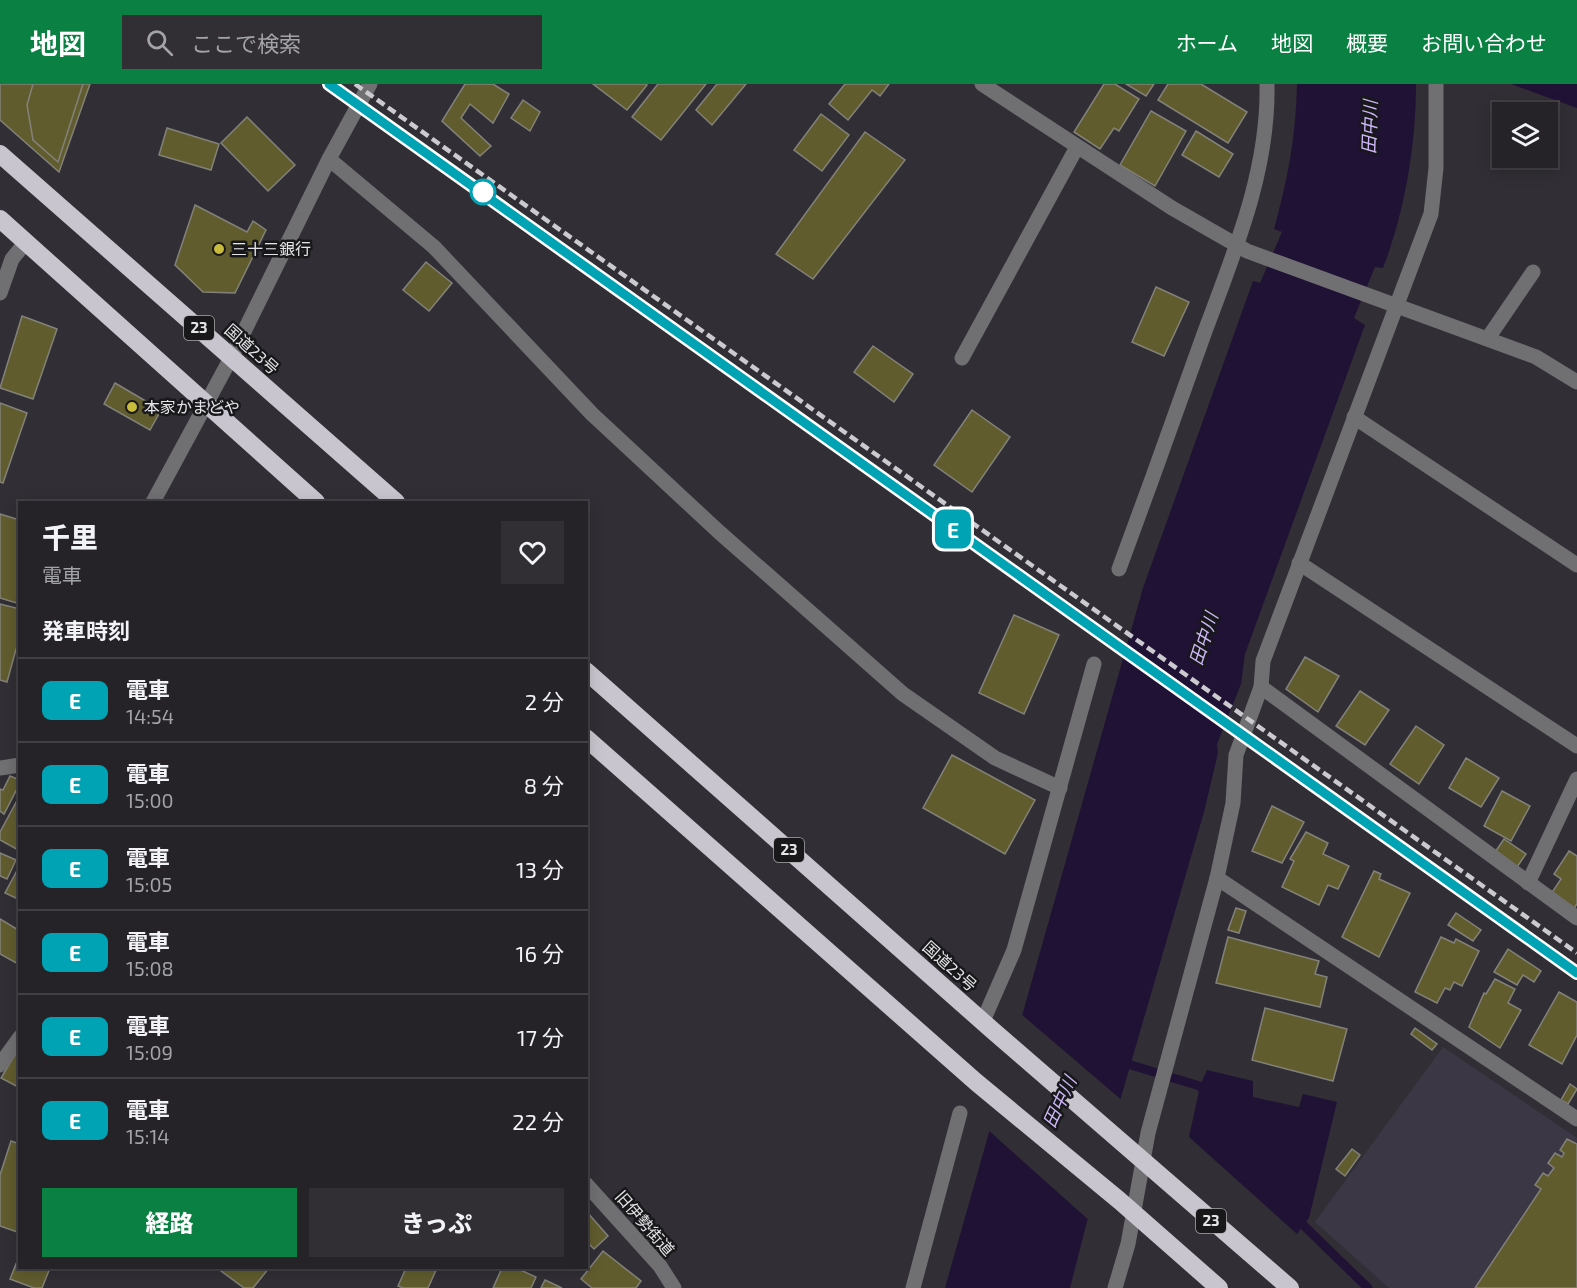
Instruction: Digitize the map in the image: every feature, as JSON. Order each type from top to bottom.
[{"type":"highway","name":"国道23号","points":[[0,154],[395,501]]},
{"type":"highway","points":[[0,219],[315,501]]},
{"type":"highway","name":"国道23号","points":[[588,673],[987,1025],[1290,1288]]},
{"type":"highway","points":[[588,740],[975,1082],[1119,1201],[1219,1288]]},
{"type":"street","points":[[154,501],[232,356],[329,159],[370,84]]},
{"type":"street","points":[[982,84],[1172,208],[1241,248],[1536,357],[1577,382]]},
{"type":"street","points":[[1119,569],[1241,248],[1258,178],[1268,115],[1267,84]]},
{"type":"street","points":[[1115,1288],[1133,1215],[1138,1155],[1217,878],[1233,803],[1236,755],[1261,687],[1263,661],[1354,417],[1393,304],[1431,214],[1436,168],[1436,84]]},
{"type":"street","points":[[962,358],[1077,147]]},
{"type":"street","points":[[329,159],[434,247],[592,414],[719,532],[903,693],[994,758],[1060,788]]},
{"type":"street","points":[[0,292],[12,259],[26,242]]},
{"type":"street","points":[[1488,338],[1533,272]]},
{"type":"street","points":[[1354,417],[1577,565]]},
{"type":"street","points":[[1299,563],[1577,746]]},
{"type":"street","points":[[987,1025],[1014,950],[1094,664]]},
{"type":"street","points":[[1261,687],[1577,918]]},
{"type":"street","points":[[0,768],[18,765]]},
{"type":"street","points":[[1528,883],[1577,779]]},
{"type":"street","points":[[1217,878],[1577,1119]]},
{"type":"street","points":[[0,1065],[18,1040]]},
{"type":"street","points":[[913,1288],[960,1113]]},
{"type":"street","name":"旧伊勢街道","points":[[588,1186],[660,1266],[674,1288]]},
{"type":"shaded area","points":[[1443,1047],[1577,1138],[1577,1288],[1389,1288],[1315,1222]]},
{"type":"water","name":"田中川","points":[[1297,84],[1416,84],[1414,130],[1408,178],[1391,246],[1383,268],[1375,267],[1354,318],[1365,325],[1245,654],[1241,684],[1217,744],[1218,753],[1204,812],[1103,1159],[1070,1288],[945,1288],[1143,588],[1253,281],[1260,283],[1282,232],[1274,229],[1290,157]]},
{"type":"water","points":[[1511,84],[1577,84],[1577,108]]},
{"type":"water","points":[[1207,1070],[1253,1081],[1253,1097],[1299,1107],[1303,1094],[1337,1102],[1309,1218],[1297,1234],[1189,1137],[1200,1086]]},
{"type":"pier","points":[[1021,1014],[1124,1102],[1091,1222],[987,1129]]},
{"type":"building","points":[[0,84],[90,84],[59,172],[0,120]]},
{"type":"building","points":[[33,84],[83,84],[58,162],[33,140],[27,105]]},
{"type":"building","points":[[465,84],[493,84],[509,94],[493,123],[470,104],[461,118],[491,146],[480,156],[442,121]]},
{"type":"building","points":[[593,84],[646,84],[647,85],[627,110]]},
{"type":"building","points":[[658,84],[706,84],[661,140],[632,117]]},
{"type":"building","points":[[717,84],[746,84],[712,125],[696,110]]},
{"type":"building","points":[[845,84],[889,84],[880,96],[872,90],[848,120],[829,104]]},
{"type":"building","points":[[1104,84],[1115,84],[1139,99],[1119,131],[1114,128],[1100,149],[1074,132]]},
{"type":"building","points":[[1126,84],[1154,84],[1146,96]]},
{"type":"building","points":[[1168,84],[1201,84],[1247,112],[1228,143],[1158,100]]},
{"type":"building","points":[[523,100],[540,112],[530,131],[511,118]]},
{"type":"building","points":[[1151,111],[1186,131],[1155,186],[1120,165]]},
{"type":"building","points":[[821,114],[849,135],[822,171],[794,150]]},
{"type":"building","points":[[247,117],[295,165],[268,191],[221,143]]},
{"type":"building","points":[[167,128],[219,144],[211,170],[159,155]]},
{"type":"building","points":[[1196,131],[1233,154],[1219,177],[1182,155]]},
{"type":"building","points":[[865,132],[905,160],[813,279],[776,254]]},
{"type":"building","name":"三十三銀行","points":[[195,205],[247,232],[253,221],[266,230],[235,293],[203,292],[175,265]]},
{"type":"building","points":[[426,262],[452,283],[429,311],[403,290]]},
{"type":"building","points":[[1156,287],[1189,302],[1164,356],[1132,342]]},
{"type":"building","points":[[22,316],[57,329],[33,399],[0,388]]},
{"type":"building","points":[[873,346],[913,374],[894,402],[854,372]]},
{"type":"building","name":"本家かまどや","points":[[115,383],[161,410],[150,430],[104,404]]},
{"type":"building","points":[[0,403],[27,413],[3,483],[0,482]]},
{"type":"building","points":[[972,410],[1010,437],[972,492],[934,465]]},
{"type":"building","points":[[0,514],[18,519],[18,603],[0,598]]},
{"type":"building","points":[[0,604],[18,608],[18,642],[7,682],[0,680]]},
{"type":"building","points":[[1014,615],[1059,635],[1024,714],[979,693]]},
{"type":"building","points":[[1305,657],[1339,676],[1318,712],[1286,689]]},
{"type":"building","points":[[1360,691],[1389,710],[1365,745],[1336,726]]},
{"type":"building","points":[[1416,726],[1444,745],[1419,784],[1390,764]]},
{"type":"building","points":[[952,755],[1035,800],[1005,854],[923,808]]},
{"type":"building","points":[[1466,758],[1499,778],[1481,807],[1449,788]]},
{"type":"building","points":[[10,776],[18,779],[18,787],[4,814],[0,811],[0,789],[3,790]]},
{"type":"building","points":[[1502,791],[1530,806],[1511,841],[1484,826]]},
{"type":"building","points":[[18,799],[18,850],[0,840],[0,832]]},
{"type":"building","points":[[1272,806],[1304,822],[1282,863],[1252,851]]},
{"type":"building","points":[[1306,832],[1328,843],[1323,854],[1349,866],[1338,889],[1328,885],[1319,905],[1282,887],[1294,861],[1290,859]]},
{"type":"building","points":[[1504,839],[1526,854],[1515,870],[1493,855]]},
{"type":"building","points":[[1569,851],[1577,856],[1577,904],[1573,910],[1551,894],[1561,879],[1554,874]]},
{"type":"building","points":[[0,853],[16,860],[7,879],[0,876]]},
{"type":"building","points":[[18,869],[18,899],[5,893]]},
{"type":"building","points":[[1374,871],[1381,874],[1379,879],[1410,893],[1379,957],[1342,937]]},
{"type":"building","points":[[1236,908],[1246,911],[1239,933],[1228,930]]},
{"type":"building","points":[[1456,913],[1481,930],[1473,941],[1448,925]]},
{"type":"building","points":[[0,919],[18,930],[18,964],[0,954]]},
{"type":"building","points":[[1228,937],[1319,961],[1315,974],[1327,977],[1320,1007],[1216,983]]},
{"type":"building","points":[[1441,937],[1454,943],[1456,939],[1479,951],[1462,986],[1454,982],[1450,990],[1445,988],[1437,1003],[1415,992]]},
{"type":"building","points":[[1508,949],[1541,971],[1534,982],[1523,975],[1517,985],[1494,972]]},
{"type":"building","points":[[1495,979],[1515,989],[1508,1003],[1521,1010],[1500,1048],[1469,1027],[1484,993],[1486,994]]},
{"type":"building","points":[[1559,992],[1577,1002],[1577,1035],[1562,1064],[1529,1045]]},
{"type":"building","points":[[1265,1008],[1347,1029],[1333,1081],[1252,1060]]},
{"type":"building","points":[[1415,1028],[1437,1044],[1432,1050],[1411,1034]]},
{"type":"building","points":[[18,1049],[18,1087],[1,1078]]},
{"type":"building","points":[[1570,1084],[1577,1089],[1568,1104],[1561,1100]]},
{"type":"building","points":[[1567,1139],[1577,1144],[1577,1288],[1475,1288],[1541,1189],[1535,1185],[1543,1173],[1548,1176],[1554,1168],[1548,1163],[1555,1153],[1562,1157],[1564,1153],[1560,1150]]},
{"type":"building","points":[[11,1141],[18,1143],[18,1232],[0,1226],[0,1175]]},
{"type":"building","points":[[1352,1149],[1360,1155],[1345,1176],[1336,1169]]},
{"type":"building","points":[[588,1213],[608,1236],[594,1249],[588,1243]]},
{"type":"building","points":[[603,1251],[641,1281],[636,1288],[592,1288],[581,1279]]},
{"type":"building","points":[[18,1259],[18,1269],[50,1269],[42,1288],[34,1288],[10,1279]]},
{"type":"building","points":[[218,1269],[268,1269],[253,1288],[244,1288]]},
{"type":"building","points":[[406,1269],[437,1269],[428,1288],[398,1286]]},
{"type":"building","points":[[502,1269],[518,1269],[536,1277],[531,1288],[493,1288]]},
{"type":"building","points":[[545,1280],[562,1288],[541,1288]]},
{"type":"waterway","points":[[1121,1062],[1154,1072]]},
{"type":"waterway","points":[[1173,1078],[1200,1086],[1206,1093]]},
{"type":"waterway","points":[[1297,1219],[1368,1288]]},
{"type":"railway","points":[[329,84],[1577,973]]},
{"type":"railway","points":[[355,84],[1577,953]]},
{"type":"train","name":"E","points":[[329,84],[1577,973]]},
{"type":"place","name":"三十三銀行","points":[[219,249]]},
{"type":"place","name":"本家かまどや","points":[[132,407]]}]
